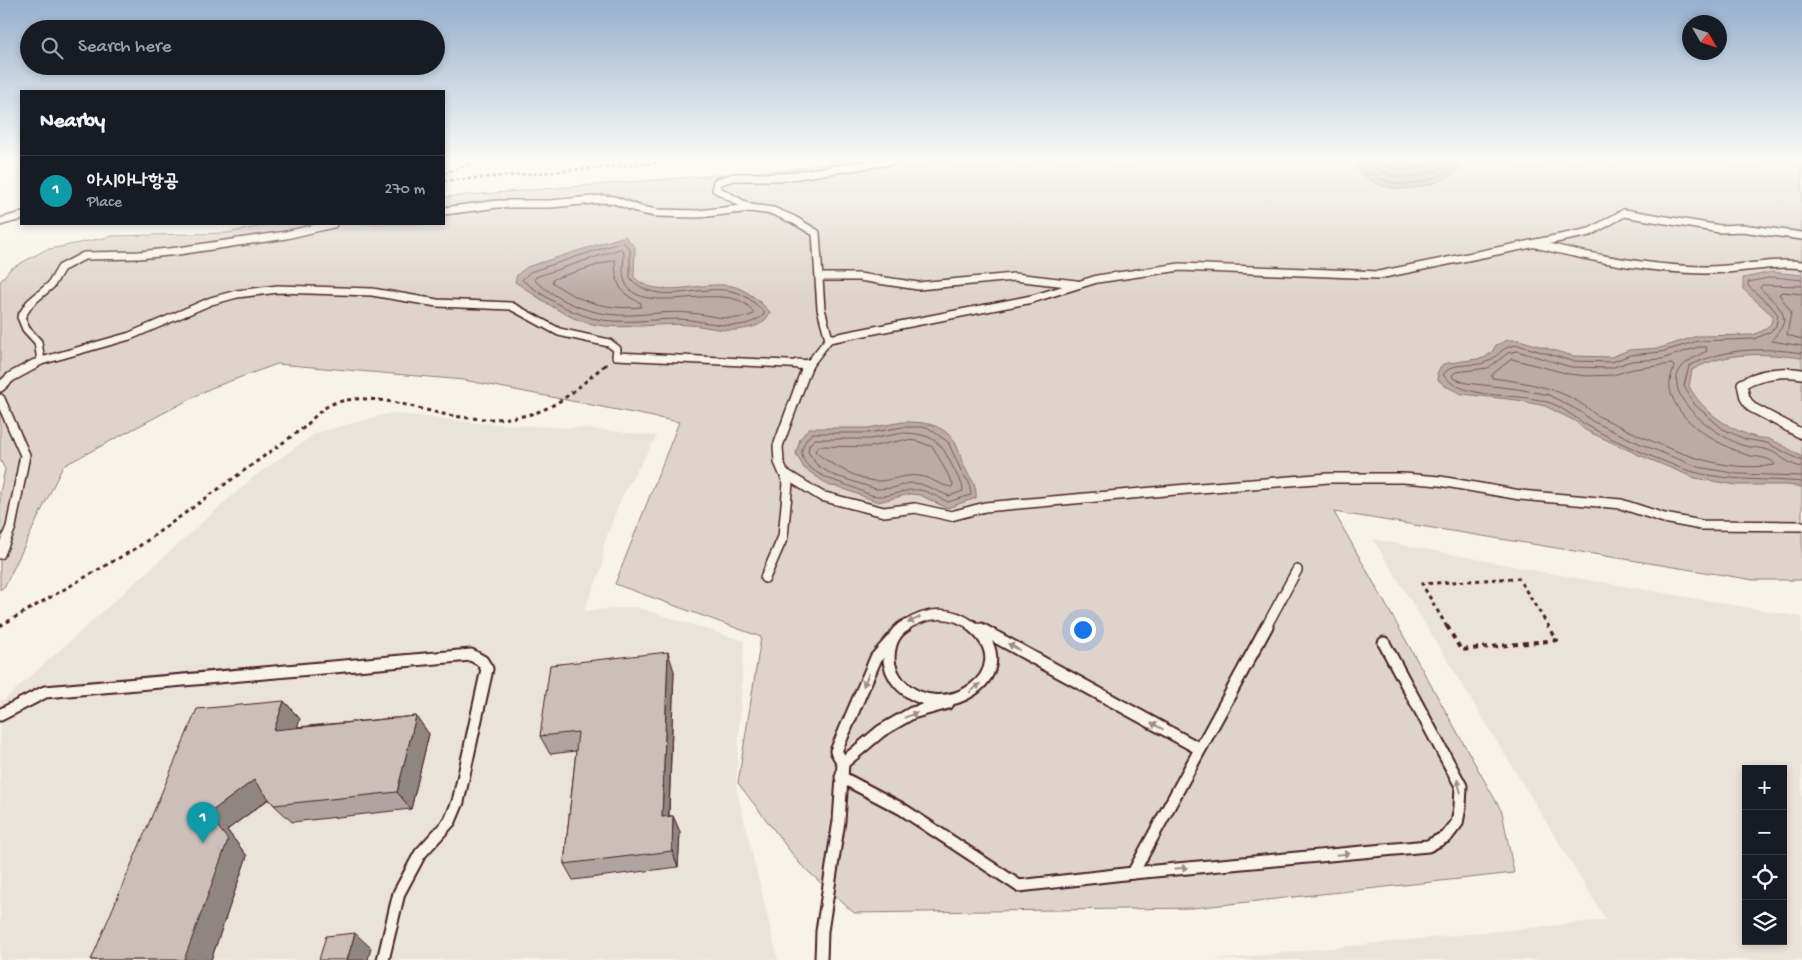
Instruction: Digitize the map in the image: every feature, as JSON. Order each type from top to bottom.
[{"type":"lane","points":[[445,211],[492,205]]},
{"type":"lane","points":[[627,205],[656,213],[698,214],[750,208],[773,211],[794,220],[816,233],[821,309],[830,339]]},
{"type":"lane","points":[[744,205],[750,208]]},
{"type":"lane","points":[[765,578],[783,537],[788,483],[779,462],[778,446],[808,365],[830,339],[1032,299],[1080,284],[1123,274],[1180,267],[1379,275],[1590,232],[1624,213],[1720,229],[1742,228],[1802,236]]},
{"type":"lane","points":[[0,222],[20,216]]},
{"type":"lane","points":[[42,361],[38,342],[26,329],[21,317],[30,303],[51,285],[61,268],[69,262],[84,256],[98,254],[140,255],[178,251],[286,235],[329,225]]},
{"type":"lane","points":[[1534,243],[1584,257],[1624,264],[1704,270],[1760,264],[1802,265]]},
{"type":"lane","points":[[820,277],[859,277],[918,286],[1014,277],[1080,284]]},
{"type":"lane","points":[[0,387],[11,377],[42,361],[130,336],[211,301],[237,294],[278,289],[372,292],[437,303],[510,306],[560,332],[609,343],[617,349],[616,356],[808,365]]},
{"type":"lane","points":[[1802,374],[1771,372],[1750,378],[1742,384],[1743,393],[1748,404],[1779,424],[1802,434]]},
{"type":"lane","points":[[0,398],[25,455],[11,527],[0,554]]},
{"type":"lane","points":[[784,473],[821,496],[884,512],[915,508],[951,516],[985,507],[1186,489],[1329,478],[1403,478],[1440,481],[1520,495],[1621,504],[1664,518],[1701,525],[1802,526]]},
{"type":"lane","points":[[1133,873],[1297,570]]},
{"type":"lane","points":[[822,960],[822,931],[839,821],[843,763],[836,751],[876,658],[900,628],[912,619],[928,614],[944,613],[961,617],[1200,749]]},
{"type":"lane","points":[[843,763],[881,732],[912,713],[958,699],[972,692],[984,680],[990,666],[990,652],[985,638],[975,626]]},
{"type":"lane","points":[[892,640],[888,653],[890,668],[896,681],[908,692],[923,699],[940,701],[958,699]]},
{"type":"lane","points":[[841,776],[902,809],[1019,886],[1133,873],[1428,846],[1444,839],[1458,824],[1462,809],[1461,786],[1384,643]]},
{"type":"lane","points":[[0,715],[45,692],[471,655],[482,662],[487,669],[458,802],[450,821],[420,854],[400,893],[383,960]]},
{"type":"path","points":[[0,626],[138,547],[306,426],[319,411],[335,403],[353,400],[373,401],[451,416],[499,420],[533,414],[555,405],[616,356]]},
{"type":"path","points":[[1518,578],[1558,640],[1461,650],[1422,584],[1518,578]]},
{"type":"shaded area","points":[[445,205],[1802,205],[1802,580],[1754,580],[1334,512],[1502,812],[1514,873],[1193,908],[854,913],[800,864],[738,783],[761,637],[615,584],[679,422],[464,380],[277,364],[211,388],[63,466],[5,586],[0,590],[0,493],[5,469],[0,460],[0,282],[10,269],[45,250],[113,236],[227,233],[267,225],[445,225]]},
{"type":"shaded area","points":[[391,413],[479,423],[591,429],[657,436],[622,496],[604,544],[602,567],[584,611],[636,607],[744,641],[736,787],[778,960],[0,960],[0,701],[4,700],[252,478],[316,433]]},
{"type":"shaded area","points":[[1373,539],[1543,572],[1802,617],[1802,960],[1214,960],[1606,920]]},
{"type":"water","points":[[625,236],[635,247],[634,277],[643,284],[667,289],[708,285],[732,286],[743,290],[758,300],[770,312],[768,316],[756,326],[737,330],[678,324],[629,327],[604,326],[572,317],[515,282],[517,275],[527,267]]},
{"type":"water","points":[[1772,272],[1802,275],[1802,358],[1746,355],[1718,359],[1692,370],[1689,386],[1708,411],[1726,424],[1745,434],[1775,442],[1802,457],[1802,487],[1787,485],[1736,485],[1695,478],[1585,430],[1575,421],[1545,406],[1517,400],[1462,394],[1445,386],[1438,380],[1437,373],[1443,364],[1484,358],[1492,352],[1496,345],[1508,340],[1519,340],[1573,356],[1611,357],[1629,350],[1660,348],[1697,336],[1753,335],[1766,329],[1771,323],[1773,316],[1743,289],[1743,278]]},
{"type":"water","points":[[903,422],[930,424],[942,429],[952,438],[964,466],[974,483],[976,498],[947,508],[920,495],[910,494],[878,502],[839,487],[830,486],[804,468],[796,454],[800,439],[809,428],[868,428]]},
{"type":"building","points":[[668,652],[662,817],[673,816],[672,851],[564,864],[578,732],[540,736],[550,665]]},
{"type":"building","points":[[284,701],[274,730],[416,716],[397,792],[274,805],[254,780],[208,814],[228,840],[184,960],[91,960],[197,709]]},
{"type":"building","points":[[355,933],[347,960],[319,960],[326,936]]},
{"type":"place","name":"아시아나항공","points":[[203,843]]}]
